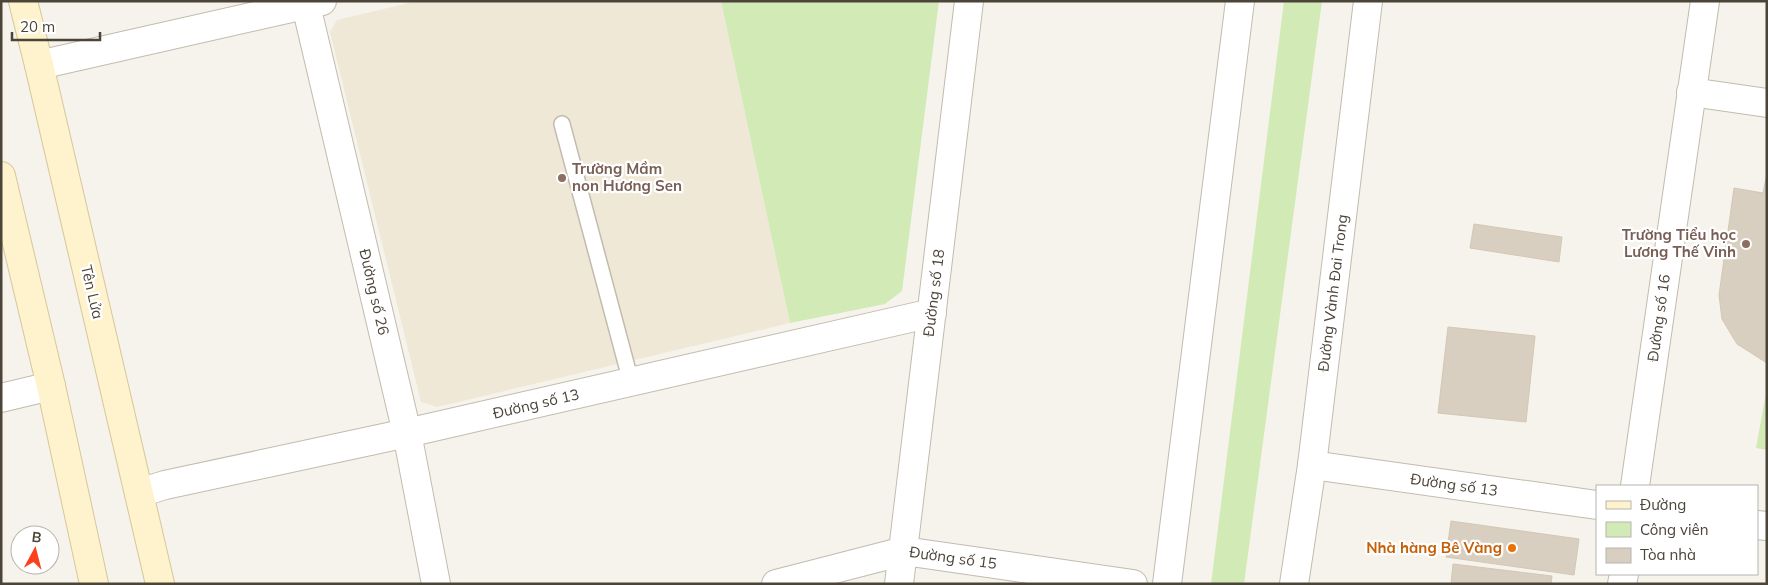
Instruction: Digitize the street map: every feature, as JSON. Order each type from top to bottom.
[{"type":"main road","name":"Tên Lửa","points":[[23,1],[160,584]]},
{"type":"main road","points":[[1,176],[51,386],[94,584]]},
{"type":"street","name":"Đường số 18","points":[[899,584],[969,1]]},
{"type":"street","points":[[1167,584],[1240,1]]},
{"type":"street","name":"Đường Vành Đai Trong","points":[[1294,584],[1312,465],[1368,1]]},
{"type":"street","name":"Đường số 16","points":[[1635,485],[1705,1]]},
{"type":"street","points":[[39,65],[311,2]]},
{"type":"street","name":"Đường số 26","points":[[311,2],[408,433],[436,584]]},
{"type":"street","points":[[1691,92],[1767,103]]},
{"type":"street","name":"Đường số 13","points":[[139,492],[408,433],[932,313]]},
{"type":"street","points":[[1,398],[51,386]]},
{"type":"street","name":"Đường số 13","points":[[1312,465],[1596,505]]},
{"type":"street","name":"Đường số 15","points":[[776,584],[904,551],[1134,584]]},
{"type":"lane","points":[[562,124],[631,382]]},
{"type":"shaded area","name":"Trường Mầm non Hương Sen","points":[[417,1],[721,1],[790,323],[437,407],[421,402],[330,32],[337,20]]},
{"type":"green space","points":[[721,1],[939,1],[902,291],[885,304],[790,323]]},
{"type":"green space","points":[[1284,1],[1322,1],[1244,584],[1211,584]]},
{"type":"green space","points":[[1767,388],[1767,450],[1756,448]]},
{"type":"building","name":"Trường Tiểu học Lương Thế Vinh","points":[[1767,173],[1767,363],[1737,344],[1722,319],[1719,295],[1734,188],[1763,193]]},
{"type":"building","points":[[1474,224],[1562,237],[1559,262],[1470,248]]},
{"type":"building","points":[[1448,327],[1535,336],[1526,422],[1438,413]]},
{"type":"building","name":"Nhà hàng Bê Vàng","points":[[1451,521],[1579,539],[1574,575],[1446,557]]},
{"type":"building","points":[[1453,564],[1552,576],[1551,584],[1451,584]]},
{"type":"place","name":"Trường Mầm non Hương Sen","points":[[562,178]]},
{"type":"place","name":"Trường Tiểu học Lương Thế Vinh","points":[[1746,244]]},
{"type":"place","name":"Nhà hàng Bê Vàng","points":[[1512,548]]}]
